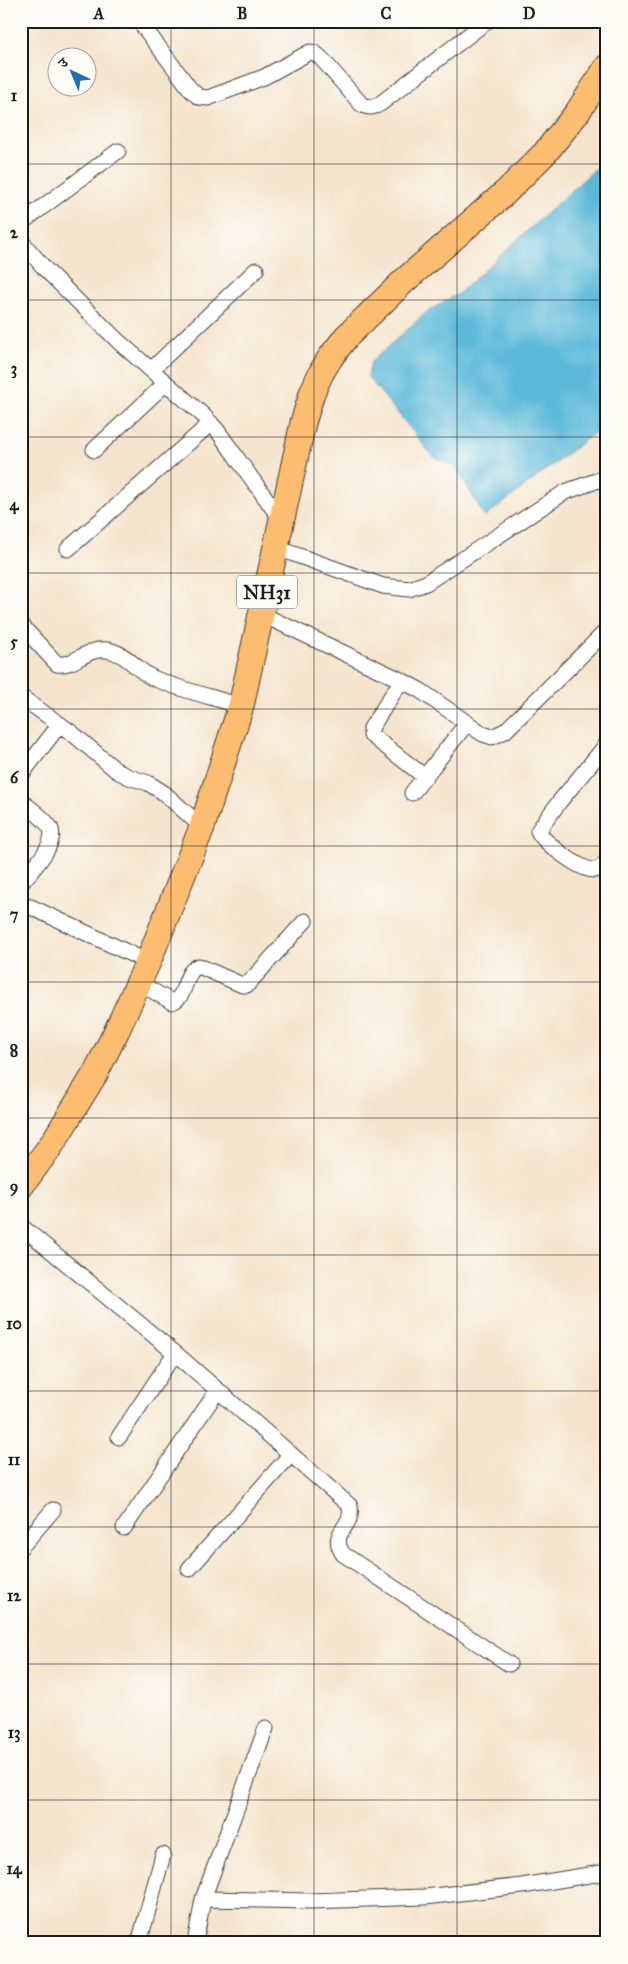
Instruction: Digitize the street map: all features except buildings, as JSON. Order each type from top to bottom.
[{"type":"highway","name":"NH31","points":[[21,1186],[52,1144],[94,1074],[143,973],[202,827],[241,706],[263,615],[303,422],[312,393],[330,358],[346,337],[404,281],[506,192],[545,154],[577,113],[607,67]]},
{"type":"street","points":[[139,21],[191,90],[199,97],[208,98],[215,96],[264,77],[310,52],[315,53],[321,58],[361,104],[368,108],[373,108],[380,104],[487,21]]},
{"type":"street","points":[[21,223],[118,150]]},
{"type":"street","points":[[21,241],[46,270],[119,342],[211,423],[282,521]]},
{"type":"street","points":[[151,370],[256,270]]},
{"type":"street","points":[[94,450],[166,383]]},
{"type":"street","points":[[68,549],[211,423]]},
{"type":"street","points":[[277,548],[383,586],[408,589],[426,583],[565,492],[607,477]]},
{"type":"street","points":[[263,615],[421,691],[483,734],[492,736],[505,731],[607,630]]},
{"type":"street","points":[[21,625],[57,664],[64,665],[97,649],[108,650],[126,656],[151,677],[241,706]]},
{"type":"street","points":[[401,681],[371,728],[371,735],[425,777]]},
{"type":"street","points":[[21,697],[60,724],[118,771],[128,777],[148,783],[164,793],[202,827]]},
{"type":"street","points":[[412,793],[467,723]]},
{"type":"street","points":[[21,775],[60,724]]},
{"type":"street","points":[[607,744],[538,831],[546,842],[587,870],[596,870],[603,866],[607,860]]},
{"type":"street","points":[[21,801],[49,825],[52,833],[45,853],[21,883]]},
{"type":"street","points":[[21,905],[31,907],[48,915],[143,973],[172,1002],[180,997],[195,967],[200,966],[242,986],[247,986],[305,921]]},
{"type":"street","points":[[21,1226],[175,1353],[350,1506],[351,1514],[337,1540],[338,1547],[343,1554],[509,1664]]},
{"type":"street","points":[[119,1437],[175,1353]]},
{"type":"street","points":[[124,1528],[218,1390]]},
{"type":"street","points":[[189,1570],[291,1454]]},
{"type":"street","points":[[21,1547],[53,1510]]},
{"type":"street","points":[[195,1943],[204,1899],[266,1728]]},
{"type":"street","points":[[140,1943],[163,1854]]},
{"type":"street","points":[[204,1899],[310,1901],[424,1897],[522,1886],[607,1872]]},
{"type":"water","points":[[607,154],[607,423],[485,517],[455,466],[434,457],[368,377],[371,362],[427,312],[458,294],[593,171]]}]
